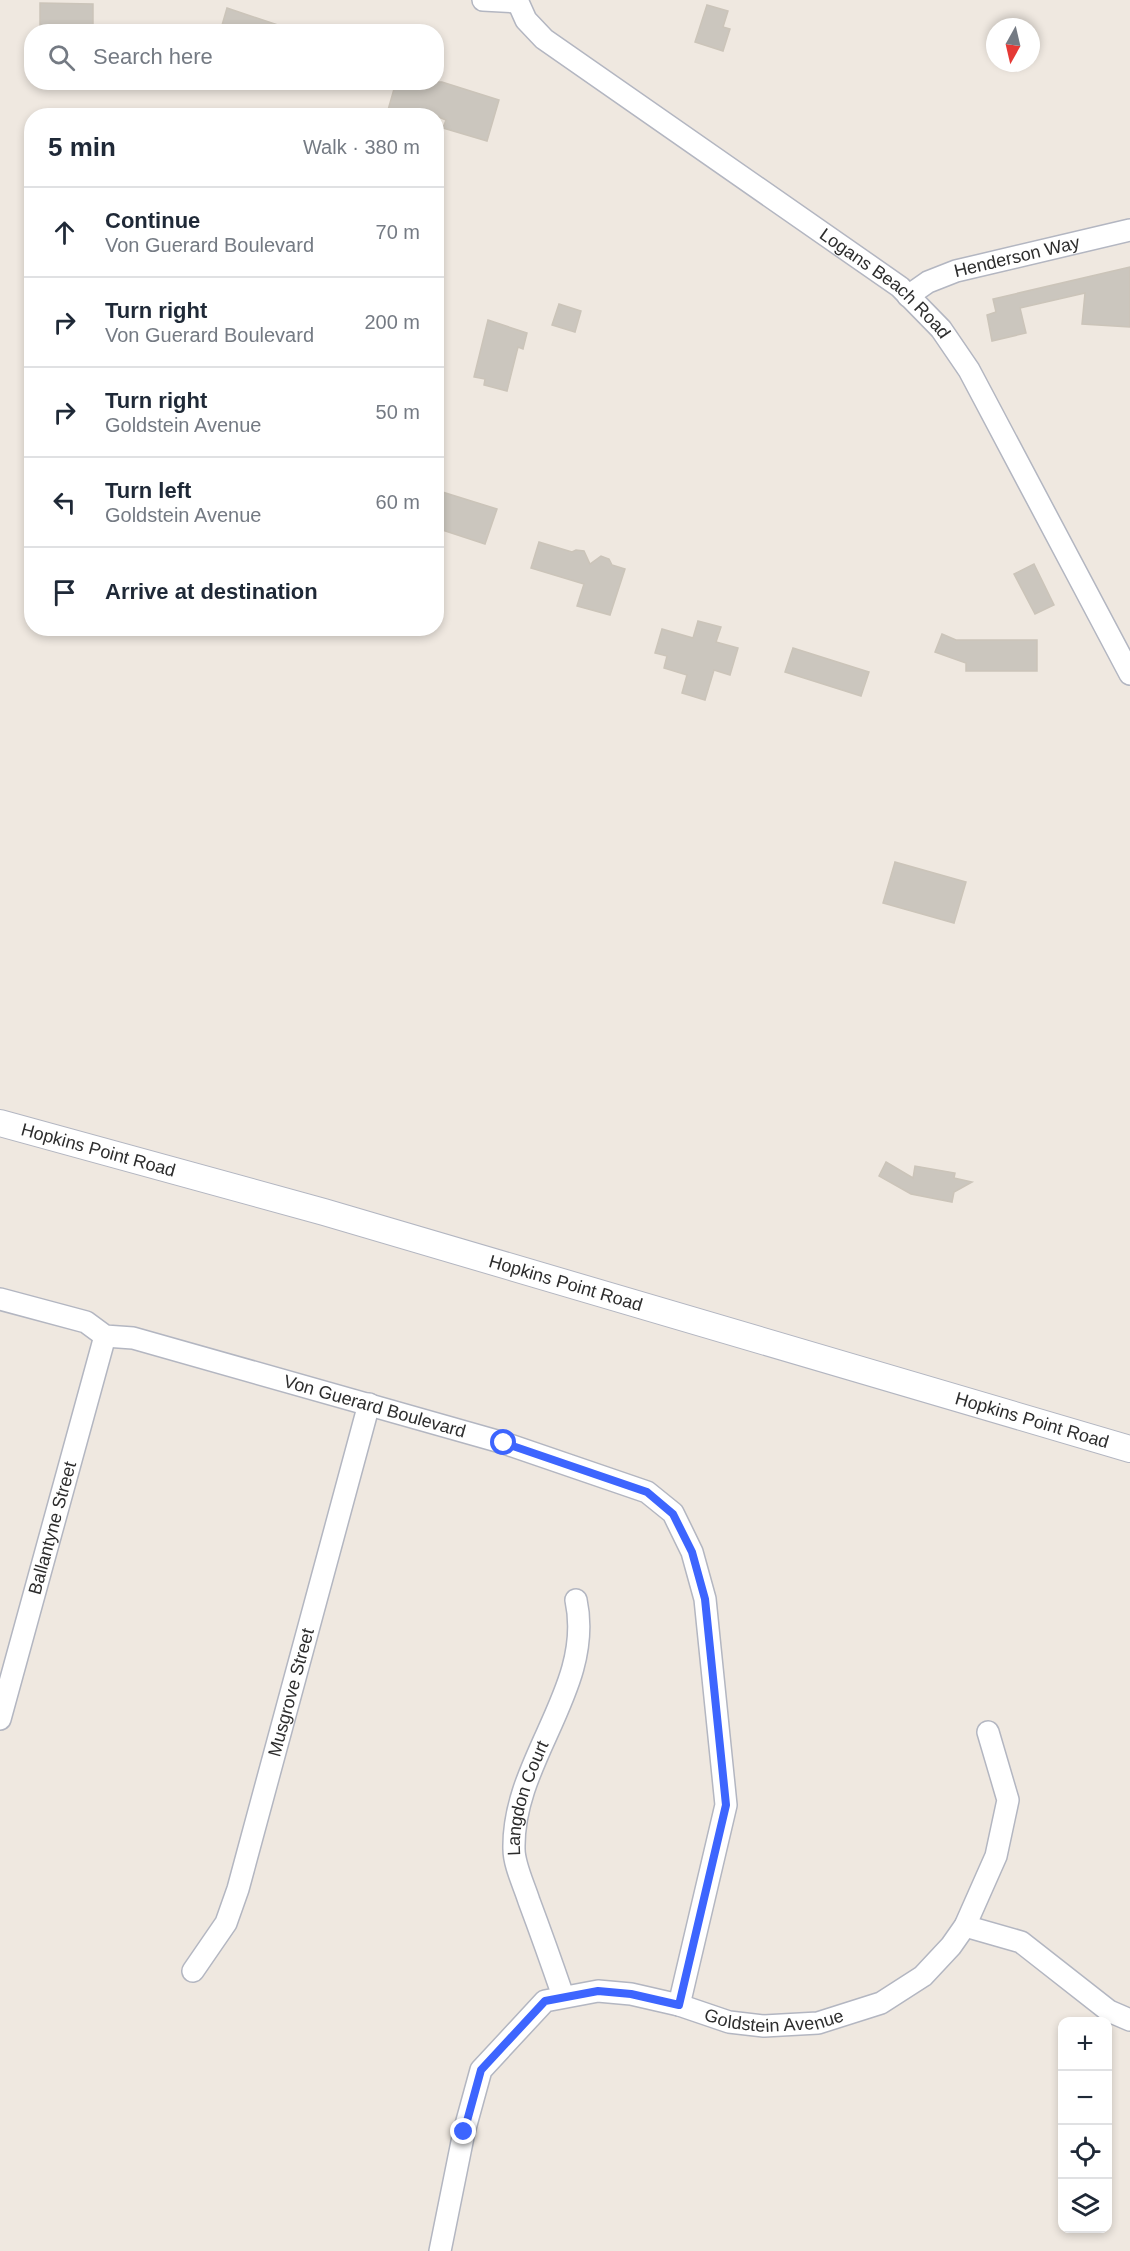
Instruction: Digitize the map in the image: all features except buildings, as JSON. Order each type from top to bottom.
[{"type":"street","name":"Logans Beach Road","points":[[483,0],[517,1],[526,20],[544,39],[900,287],[941,328],[969,370],[1130,674]]},
{"type":"street","name":"Henderson Way","points":[[908,296],[928,282],[956,271],[1130,230]]},
{"type":"street","name":"Hopkins Point Road","points":[[0,1123],[324,1212],[1130,1449]]},
{"type":"street","name":"Von Guerard Boulevard","points":[[0,1299],[86,1322],[105,1336],[133,1338],[504,1443],[647,1492],[673,1514],[692,1552],[705,1599],[726,1805],[679,2005]]},
{"type":"street","name":"Ballantyne Street","points":[[0,1719],[105,1336]]},
{"type":"street","name":"Musgrove Street","points":[[193,1971],[226,1923],[238,1889],[369,1404]]},
{"type":"street","name":"Langdon Court","points":[[563,1996],[514,1850],[519,1813],[531,1767],[570,1682],[580,1618],[576,1600]]},
{"type":"street","name":"Goldstein Avenue","points":[[440,2251],[464,2132],[481,2070],[545,2001],[598,1991],[631,1994],[679,2005],[729,2022],[764,2026],[818,2023],[881,2003],[923,1976],[951,1946],[965,1926],[996,1856],[1008,1800],[988,1732]]},
{"type":"street","points":[[965,1926],[1021,1942],[1109,2011],[1130,2020]]},
{"type":"route","points":[[464,2132],[481,2070],[545,2001],[598,1991],[631,1994],[679,2005],[726,1805],[705,1599],[692,1552],[673,1514],[647,1492],[504,1443]]}]
